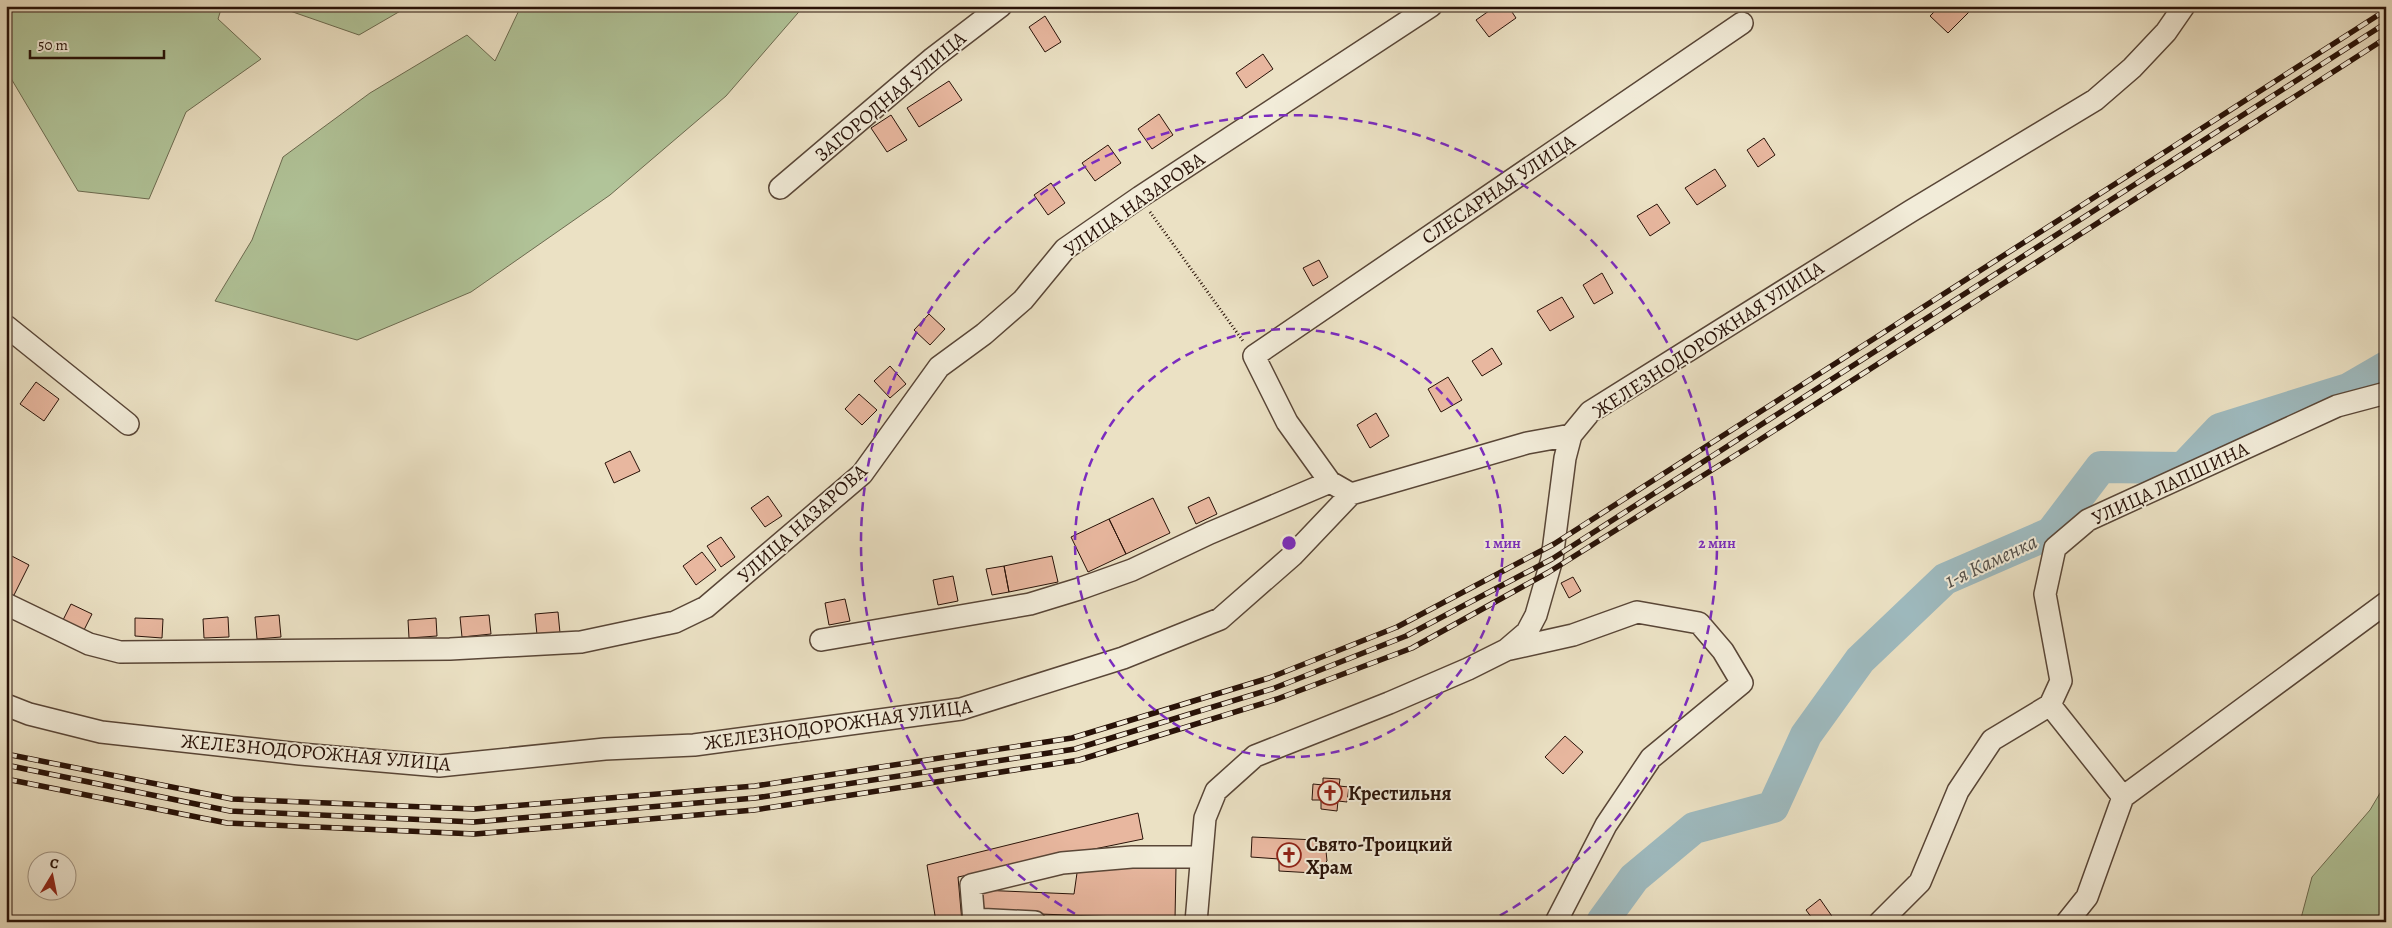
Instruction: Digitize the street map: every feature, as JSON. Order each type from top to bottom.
[{"type":"street","name":"ЗАГОРОДНАЯ УЛИЦА","points":[[780,188],[932,58],[1001,6]]},
{"type":"street","name":"ЖЕЛЕЗНОДОРОЖНАЯ УЛИЦА","points":[[1570,435],[1590,412],[1911,211],[2094,100],[2132,68],[2166,32],[2184,6]]},
{"type":"street","name":"УЛИЦА НАЗАРОВА","points":[[6,604],[89,644],[120,652],[440,649],[582,642],[675,622],[706,607],[862,474],[939,367],[984,334],[1023,300],[1065,249],[1140,197],[1430,7]]},
{"type":"street","name":"СЛЕСАРНАЯ УЛИЦА","points":[[1254,356],[1742,23]]},
{"type":"street","points":[[6,326],[128,424]]},
{"type":"street","points":[[1254,356],[1287,422],[1330,482],[1351,494],[1527,443],[1570,435],[1564,458],[1552,559],[1536,615],[1527,632],[1506,650]]},
{"type":"street","name":"УЛИЦА ЛАПШИНА","points":[[2050,705],[2061,681],[2045,594],[2055,548],[2088,520],[2337,406],[2386,393]]},
{"type":"street","points":[[821,640],[1030,604],[1079,589],[1132,570],[1210,533],[1330,482]]},
{"type":"street","name":"ЖЕЛЕЗНОДОРОЖНАЯ УЛИЦА","points":[[6,705],[29,714],[101,732],[300,754],[439,766],[605,749],[694,745],[961,709],[1123,658],[1220,619],[1294,555],[1351,494]]},
{"type":"street","points":[[2067,922],[2087,897],[2123,797],[2386,603]]},
{"type":"street","points":[[1196,922],[1205,818],[1216,791],[1254,756],[1390,703],[1506,650],[1573,635],[1637,612],[1699,623],[1723,651],[1742,683],[1651,758],[1606,825],[1556,922]]},
{"type":"street","points":[[1880,922],[1920,882],[1958,791],[1992,740],[2050,705],[2123,797]]},
{"type":"street","points":[[1036,922],[974,920],[971,884],[1062,863],[1132,857],[1202,857]]},
{"type":"path","points":[[1140,197],[1254,356]]},
{"type":"green space","points":[[6,6],[222,6],[218,19],[261,59],[186,112],[149,199],[78,191],[6,70]]},
{"type":"green space","points":[[293,6],[409,6],[359,35],[290,11]]},
{"type":"green space","points":[[521,6],[804,6],[726,96],[610,195],[471,292],[357,340],[215,301],[252,240],[283,157],[370,93],[467,35],[495,61]]},
{"type":"green space","points":[[2386,783],[2386,922],[2300,922],[2312,877],[2370,810]]},
{"type":"building","points":[[1496,6],[1508,6],[1516,18],[1489,37],[1476,20]]},
{"type":"building","points":[[1940,6],[1975,6],[1948,33],[1930,16]]},
{"type":"building","points":[[1045,16],[1061,42],[1045,52],[1029,27]]},
{"type":"building","points":[[1263,54],[1273,69],[1246,88],[1236,73]]},
{"type":"building","points":[[949,81],[962,100],[919,127],[907,108]]},
{"type":"building","points":[[1159,114],[1173,135],[1152,149],[1138,129]]},
{"type":"building","points":[[891,115],[907,140],[887,152],[871,128]]},
{"type":"building","points":[[1764,138],[1775,155],[1758,167],[1747,150]]},
{"type":"building","points":[[1108,145],[1121,163],[1095,181],[1082,163]]},
{"type":"building","points":[[1715,169],[1726,186],[1697,205],[1685,188]]},
{"type":"building","points":[[1051,183],[1065,203],[1048,215],[1034,195]]},
{"type":"building","points":[[1657,204],[1670,223],[1650,236],[1637,216]]},
{"type":"building","points":[[1319,260],[1328,277],[1313,286],[1303,268]]},
{"type":"building","points":[[1602,273],[1613,293],[1594,304],[1583,285]]},
{"type":"building","points":[[1562,297],[1574,317],[1550,331],[1537,311]]},
{"type":"building","points":[[929,314],[945,329],[930,345],[914,330]]},
{"type":"building","points":[[1492,348],[1502,364],[1482,376],[1472,361]]},
{"type":"building","points":[[890,366],[906,384],[890,398],[874,381]]},
{"type":"building","points":[[1448,377],[1462,400],[1441,412],[1428,389]]},
{"type":"building","points":[[36,382],[59,399],[44,421],[20,404]]},
{"type":"building","points":[[859,394],[877,410],[862,425],[845,409]]},
{"type":"building","points":[[1376,413],[1389,436],[1370,448],[1357,425]]},
{"type":"building","points":[[630,451],[640,471],[614,483],[605,463]]},
{"type":"building","points":[[768,496],[782,516],[765,527],[751,508]]},
{"type":"building","points":[[1209,497],[1217,514],[1196,524],[1188,507]]},
{"type":"building","points":[[1153,498],[1170,533],[1126,554],[1109,519]]},
{"type":"building","points":[[1109,519],[1126,554],[1088,572],[1071,537]]},
{"type":"building","points":[[721,537],[735,557],[721,567],[707,546]]},
{"type":"building","points":[[702,552],[716,570],[696,585],[683,566]]},
{"type":"building","points":[[6,553],[29,565],[13,597],[6,594]]},
{"type":"building","points":[[1052,556],[1058,582],[1009,592],[1004,566]]},
{"type":"building","points":[[1004,566],[1009,592],[992,595],[986,569]]},
{"type":"building","points":[[953,576],[958,601],[938,605],[933,580]]},
{"type":"building","points":[[1573,577],[1581,591],[1569,598],[1561,583]]},
{"type":"building","points":[[845,599],[850,621],[829,625],[825,603]]},
{"type":"building","points":[[71,604],[92,614],[82,634],[61,624]]},
{"type":"building","points":[[558,612],[560,633],[537,635],[535,614]]},
{"type":"building","points":[[279,615],[281,637],[257,639],[255,617]]},
{"type":"building","points":[[489,615],[491,634],[462,637],[460,617]]},
{"type":"building","points":[[228,617],[229,637],[204,638],[203,619]]},
{"type":"building","points":[[135,618],[163,619],[162,638],[135,636]]},
{"type":"building","points":[[436,618],[437,636],[409,638],[408,620]]},
{"type":"building","points":[[1565,736],[1583,752],[1563,774],[1545,757]]},
{"type":"building","name":"Крестильня","points":[[1323,778],[1340,779],[1339,786],[1349,787],[1347,802],[1338,801],[1337,811],[1321,809],[1321,800],[1312,800],[1313,784],[1323,785]]},
{"type":"building","points":[[1138,813],[1143,839],[958,877],[962,922],[936,922],[927,865]]},
{"type":"building","name":"Свято-Троицкий Храм","points":[[1252,837],[1316,840],[1316,844],[1322,845],[1326,851],[1327,861],[1320,868],[1315,868],[1314,873],[1279,871],[1279,859],[1251,857]]},
{"type":"building","points":[[1078,866],[1176,867],[1175,919],[985,912],[980,890],[1074,894]]},
{"type":"building","points":[[1820,899],[1836,922],[1807,922],[1812,918],[1806,910]]},
{"type":"waterway","name":"1-я Каменка","points":[[1602,922],[1634,878],[1694,828],[1773,807],[1806,735],[1860,660],[1945,579],[2051,533],[2101,467],[2183,468],[2220,429],[2348,389],[2386,367]]},
{"type":"railway","points":[[6,754],[232,799],[474,809],[755,786],[1072,738],[1269,678],[1397,627],[1554,544],[2386,10]]},
{"type":"railway","points":[[6,765],[230,811],[474,822],[755,798],[1075,749],[1272,689],[1406,636],[1552,559],[2386,23]]},
{"type":"railway","points":[[6,779],[227,823],[475,834],[754,810],[1079,760],[1277,699],[1412,648],[1549,572],[1747,448],[2386,38]]},
{"type":"place","name":"Крестильня","points":[[1330,793]]},
{"type":"place","name":"Свято-Троицкий Храм","points":[[1289,855]]}]
